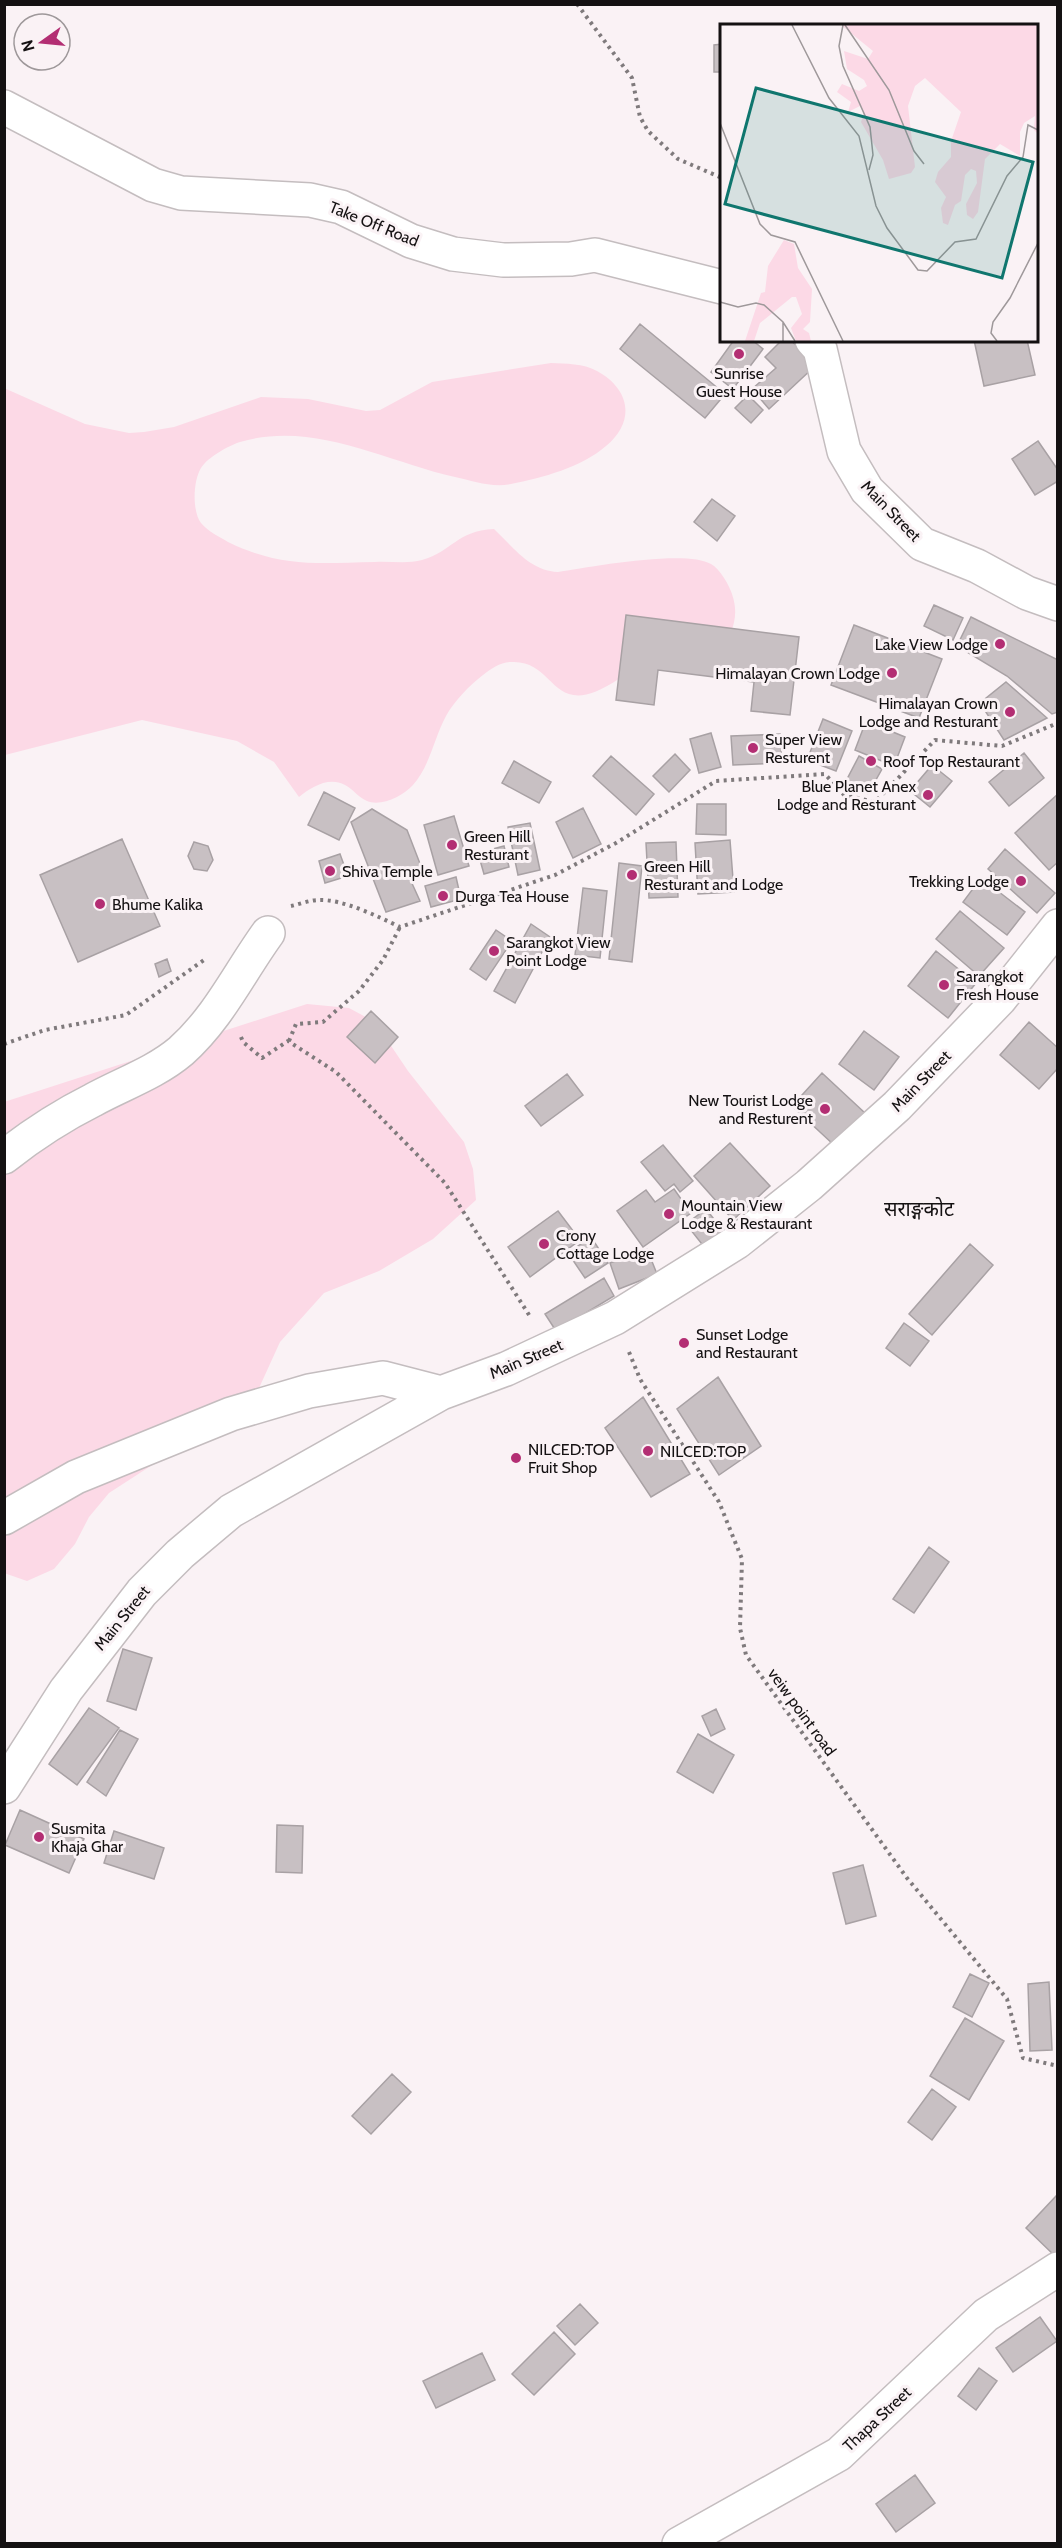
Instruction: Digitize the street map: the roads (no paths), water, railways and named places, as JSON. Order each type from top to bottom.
[{"type":"street","name":"Take Off Road","points":[[4,107],[153,185],[181,193],[310,200],[341,207],[411,241],[453,254],[503,260],[571,259],[596,255],[720,286]]},
{"type":"street","name":"Main Street","points":[[814,342],[820,349],[844,451],[867,490],[922,544],[977,566],[1027,593],[1058,604]]},
{"type":"street","name":"Main Street","points":[[4,1787],[66,1690],[142,1592],[180,1554],[231,1511],[441,1393],[551,1349],[615,1318],[736,1242],[809,1185],[897,1106],[992,1007],[1058,926]]},
{"type":"street","points":[[4,1157],[33,1134],[93,1099],[136,1079],[180,1052],[228,998],[268,933]]},
{"type":"street","points":[[4,1518],[76,1476],[231,1414],[309,1391],[383,1378],[441,1393]]},
{"type":"street","name":"Thapa Street","points":[[679,2544],[840,2454],[986,2314],[1058,2269]]},
{"type":"place","name":"Sunrise Guest House","points":[[739,354]]},
{"type":"place","name":"Lake View Lodge","points":[[1000,644]]},
{"type":"place","name":"Himalayan Crown Lodge","points":[[892,673]]},
{"type":"place","name":"Himalayan Crown Lodge and Resturant","points":[[1010,712]]},
{"type":"place","name":"Super View Resturent","points":[[753,748]]},
{"type":"place","name":"Roof Top Restaurant","points":[[871,761]]},
{"type":"place","name":"Blue Planet Anex Lodge and Resturant","points":[[928,795]]},
{"type":"place","name":"Green Hill Resturant","points":[[452,845]]},
{"type":"place","name":"Shiva Temple","points":[[330,871]]},
{"type":"place","name":"Green Hill Resturant and Lodge","points":[[632,875]]},
{"type":"place","name":"Trekking Lodge","points":[[1021,881]]},
{"type":"place","name":"Durga Tea House","points":[[443,896]]},
{"type":"place","name":"Bhume Kalika","points":[[100,904]]},
{"type":"place","name":"Sarangkot View Point Lodge","points":[[494,951]]},
{"type":"place","name":"Sarangkot Fresh House","points":[[944,985]]},
{"type":"place","name":"New Tourist Lodge and Resturent","points":[[825,1109]]},
{"type":"place","name":"Mountain View Lodge & Restaurant","points":[[669,1214]]},
{"type":"place","name":"Crony Cottage Lodge","points":[[544,1244]]},
{"type":"place","name":"Sunset Lodge and Restaurant","points":[[684,1343]]},
{"type":"place","name":"NILCED:TOP","points":[[648,1451]]},
{"type":"place","name":"NILCED:TOP Fruit Shop","points":[[516,1458]]},
{"type":"place","name":"Susmita Khaja Ghar","points":[[39,1837]]},
{"type":"district","name":"सराङ्गकोट","points":[[919,1209]]}]
